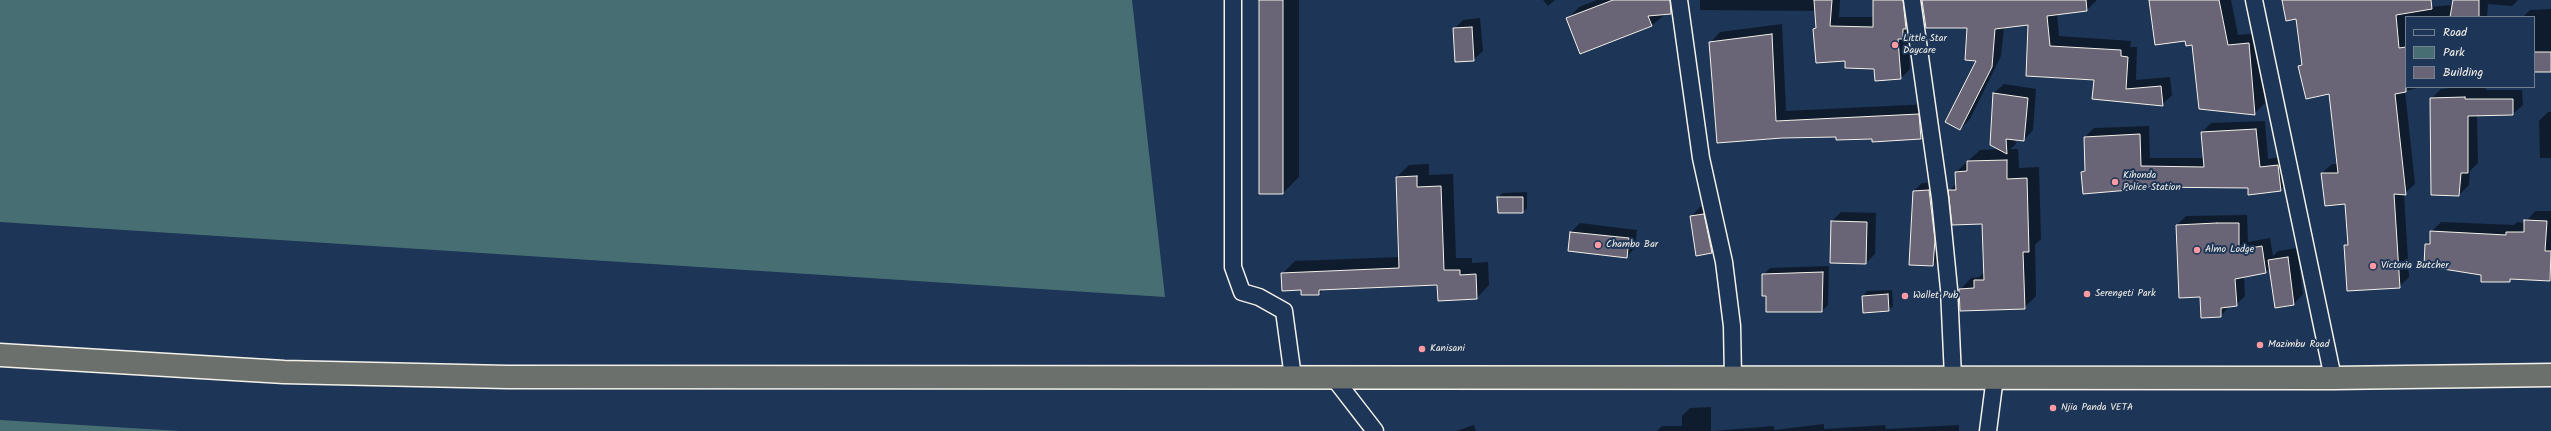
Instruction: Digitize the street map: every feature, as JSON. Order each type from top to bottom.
[{"type":"highway","points":[[0,356],[284,372],[506,377],[2333,378],[2551,375]]},
{"type":"street","points":[[1233,0],[1233,267],[1242,292],[1259,298],[1284,311],[1293,377]]},
{"type":"street","points":[[1679,0],[1701,158],[1724,262],[1732,326],[1733,378]]},
{"type":"street","points":[[1912,0],[1940,198],[1949,289],[1953,377]]},
{"type":"street","points":[[2254,0],[2333,378]]},
{"type":"street","points":[[1988,431],[1995,377]]},
{"type":"street","points":[[1334,378],[1375,431]]},
{"type":"green space","points":[[0,0],[1132,0],[1165,297],[0,222]]},
{"type":"green space","points":[[0,420],[179,431],[0,431]]},
{"type":"building","points":[[1259,0],[1283,0],[1283,194],[1259,194]]},
{"type":"building","points":[[1613,0],[1670,0],[1671,14],[1648,16],[1652,26],[1580,54],[1566,18]]},
{"type":"building","points":[[1814,0],[1832,0],[1830,26],[1873,27],[1873,0],[1903,0],[1906,29],[1903,29],[1903,39],[1898,39],[1901,79],[1875,81],[1874,69],[1845,68],[1845,61],[1816,63],[1813,29],[1816,28]]},
{"type":"building","points":[[1922,0],[2086,0],[2087,11],[2047,16],[2050,46],[2121,50],[2121,56],[2128,57],[2126,89],[2161,86],[2163,106],[2092,99],[2094,80],[2026,76],[2028,25],[1995,29],[1992,67],[1960,130],[1945,122],[1976,61],[1965,60],[1967,28],[1926,28]]},
{"type":"building","points":[[2149,0],[2219,0],[2228,45],[2249,43],[2255,115],[2199,109],[2192,45],[2186,46],[2185,41],[2155,45]]},
{"type":"building","points":[[2282,0],[2431,0],[2432,9],[2396,15],[2399,48],[2405,47],[2406,88],[2406,92],[2395,94],[2406,195],[2394,194],[2400,288],[2347,291],[2344,245],[2348,245],[2345,204],[2325,206],[2321,173],[2338,173],[2329,94],[2306,99],[2298,66],[2302,65],[2296,19],[2286,21]]},
{"type":"building","points":[[2453,0],[2479,0],[2479,16],[2450,16]]},
{"type":"building","points":[[1472,27],[1474,61],[1455,62],[1453,28]]},
{"type":"building","points":[[1772,34],[1776,121],[1919,114],[1921,139],[1872,142],[1872,139],[1836,140],[1836,137],[1782,138],[1717,143],[1709,42]]},
{"type":"building","points":[[2535,52],[2551,52],[2551,72],[2535,72]]},
{"type":"building","points":[[1993,93],[2028,98],[2024,141],[2006,139],[2007,154],[1990,145]]},
{"type":"building","points":[[2465,97],[2465,99],[2513,99],[2513,115],[2468,116],[2468,173],[2461,173],[2459,196],[2431,195],[2430,98]]},
{"type":"building","points":[[2256,129],[2260,167],[2278,165],[2281,191],[2248,195],[2248,188],[2141,187],[2141,189],[2083,194],[2081,172],[2085,171],[2084,137],[2140,134],[2141,166],[2204,167],[2201,132]]},
{"type":"building","points":[[2007,160],[2007,179],[2027,178],[2029,252],[2023,252],[2025,309],[1960,311],[1959,289],[1974,288],[1974,280],[1984,280],[1982,224],[1952,225],[1948,190],[1956,190],[1955,172],[1967,171],[1967,161]]},
{"type":"building","points":[[1417,176],[1417,187],[1441,186],[1444,270],[1460,270],[1460,275],[1476,274],[1477,299],[1438,301],[1437,285],[1319,290],[1319,295],[1301,295],[1301,290],[1282,291],[1281,273],[1399,268],[1396,177]]},
{"type":"building","points":[[1929,190],[1935,240],[1933,266],[1909,265],[1913,191]]},
{"type":"building","points":[[1497,197],[1523,197],[1523,213],[1498,213]]},
{"type":"building","points":[[1704,214],[1712,253],[1696,256],[1690,216]]},
{"type":"building","points":[[2524,220],[2547,221],[2545,251],[2551,251],[2550,281],[2510,279],[2510,282],[2481,282],[2481,275],[2424,266],[2425,244],[2430,244],[2430,231],[2506,235],[2506,232],[2524,232]]},
{"type":"building","points":[[1831,221],[1867,222],[1866,264],[1830,263]]},
{"type":"building","points":[[2239,223],[2239,250],[2262,246],[2266,273],[2235,279],[2237,306],[2221,308],[2221,317],[2201,318],[2200,297],[2179,298],[2176,225]]},
{"type":"building","name":"Chambo Bar","points":[[1570,232],[1629,238],[1627,258],[1568,251]]},
{"type":"building","points":[[2288,257],[2294,305],[2275,308],[2268,260]]},
{"type":"building","points":[[1823,272],[1822,312],[1766,312],[1766,296],[1762,296],[1762,274]]},
{"type":"building","points":[[1888,294],[1889,311],[1863,313],[1862,296]]},
{"type":"place","name":"Little Star Daycare","points":[[1895,45]]},
{"type":"place","name":"Kihonda Police Station","points":[[2115,182]]},
{"type":"place","name":"Chambo Bar","points":[[1598,245]]},
{"type":"place","name":"Almo Lodge","points":[[2197,250]]},
{"type":"place","name":"Victoria Butcher","points":[[2373,266]]},
{"type":"place","name":"Serengeti Park","points":[[2087,294]]},
{"type":"place","name":"Wallet Pub","points":[[1905,296]]},
{"type":"place","name":"Mazimbu Road","points":[[2260,345]]},
{"type":"place","name":"Kanisani","points":[[1422,349]]},
{"type":"place","name":"Njia Panda VETA","points":[[2053,408]]}]
